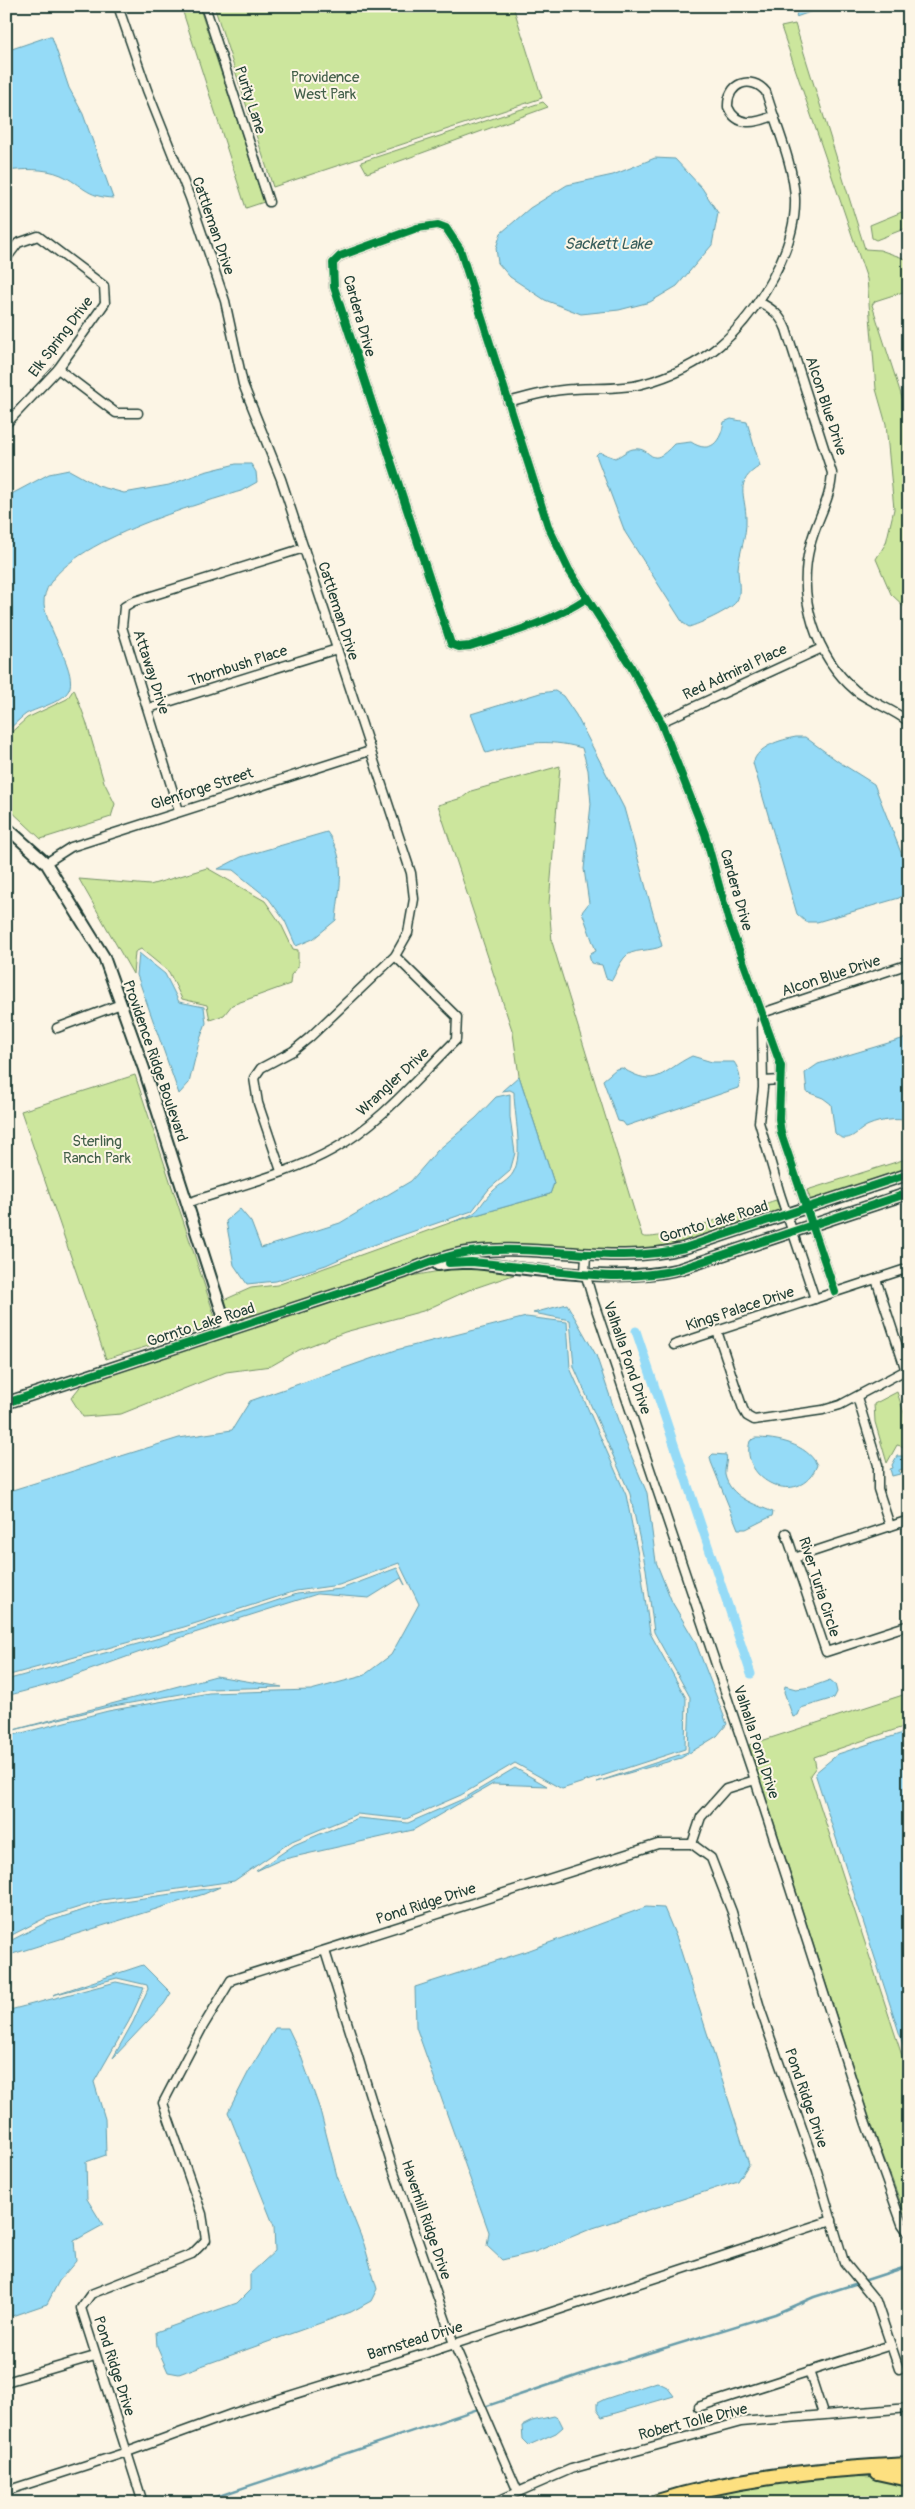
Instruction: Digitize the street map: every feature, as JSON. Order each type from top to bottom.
[{"type":"highway","points":[[654,2503],[696,2491],[756,2479],[909,2465]]},
{"type":"highway","points":[[861,2469],[909,2479]]},
{"type":"street","name":"Cattleman Drive","points":[[118,6],[147,90],[190,198],[225,301],[243,384],[281,478],[411,873],[414,899],[408,932],[395,956],[310,1037],[293,1051],[260,1068],[254,1078],[258,1102],[282,1171]]},
{"type":"street","name":"Purity Lane","points":[[205,6],[269,202]]},
{"type":"street","points":[[508,402],[554,390],[632,386],[670,375],[718,348],[732,336],[759,302],[782,260],[795,214],[793,179],[766,92],[757,83],[744,82],[734,88],[730,94],[728,106],[735,118],[750,123],[773,116]]},
{"type":"street","name":"Cardera Drive","points":[[588,598],[564,613],[542,623],[470,646],[454,646],[451,644],[334,287],[333,263],[349,252],[417,228],[438,225],[446,228],[460,249],[548,526],[569,570],[588,598],[630,665],[660,722],[705,834],[729,922],[781,1066],[779,1119],[807,1207]]},
{"type":"street","name":"Elk Spring Drive","points":[[6,258],[18,243],[38,236],[104,286],[105,303],[58,369],[6,424]]},
{"type":"street","name":"Alcon Blue Drive","points":[[759,302],[773,309],[781,318],[786,328],[832,473],[830,493],[824,512],[814,530],[806,567],[806,592],[809,608],[822,648],[855,690],[909,722]]},
{"type":"street","points":[[58,369],[116,413],[138,413]]},
{"type":"street","name":"Attaway Drive","points":[[179,811],[122,627],[124,608],[132,602],[304,548]]},
{"type":"street","name":"Red Admiral Place","points":[[660,722],[822,648]]},
{"type":"street","name":"Thornbush Place","points":[[148,708],[336,649]]},
{"type":"street","name":"Glenforge Street","points":[[46,863],[71,847],[370,751]]},
{"type":"street","name":"Providence Ridge Boulevard","points":[[6,827],[46,863],[104,957],[228,1330]]},
{"type":"street","name":"Wrangler Drive","points":[[187,1203],[282,1171],[334,1149],[375,1120],[456,1040],[457,1017],[395,956]]},
{"type":"street","name":"Alcon Blue Drive","points":[[762,1013],[909,964]]},
{"type":"street","points":[[57,1028],[121,1004]]},
{"type":"street","name":"Cardera Drive","points":[[762,1013],[763,1081],[759,1122],[787,1214]]},
{"type":"street","points":[[763,1081],[781,1080]]},
{"type":"street","name":"Gornto Lake Road","points":[[6,1403],[405,1272],[432,1261],[474,1252],[516,1251],[641,1256],[672,1251],[909,1174]]},
{"type":"street","name":"Gornto Lake Road","points":[[405,1272],[452,1263],[471,1262],[526,1269],[630,1276],[668,1272],[909,1193]]},
{"type":"street","points":[[807,1207],[836,1292]]},
{"type":"street","name":"Kings Palace Drive","points":[[787,1214],[815,1299]]},
{"type":"street","name":"Valhalla Pond Drive","points":[[586,1255],[586,1273],[755,1780],[866,2124],[902,2224],[909,2234]]},
{"type":"street","name":"Kings Palace Drive","points":[[674,1345],[909,1268]]},
{"type":"street","points":[[876,1279],[909,1380]]},
{"type":"street","points":[[718,1330],[743,1409],[747,1416],[754,1420],[823,1410],[856,1397],[906,1370]]},
{"type":"street","points":[[856,1397],[878,1466],[878,1489],[890,1526]]},
{"type":"street","points":[[794,1558],[909,1520]]},
{"type":"street","name":"River Turia Circle","points":[[786,1533],[826,1652],[909,1625]]},
{"type":"street","points":[[692,1844],[701,1818],[726,1790],[755,1780]]},
{"type":"street","name":"Pond Ridge Drive","points":[[143,2503],[80,2308],[91,2294],[192,2254],[206,2240],[202,2214],[163,2103],[202,2028],[231,1980],[658,1844],[692,1844],[711,1858],[732,1912],[761,2011],[817,2171],[844,2262],[876,2300],[899,2369]]},
{"type":"street","name":"Haverhill Ridge Drive","points":[[325,1951],[392,2166],[454,2344],[518,2492]]},
{"type":"street","name":"Barnstead Drive","points":[[6,2491],[127,2452],[234,2413],[454,2344],[832,2220]]},
{"type":"street","points":[[698,2407],[891,2345]]},
{"type":"street","points":[[6,2382],[95,2356]]},
{"type":"street","points":[[809,2372],[822,2414]]},
{"type":"street","name":"Robert Tolle Drive","points":[[493,2503],[571,2469],[741,2422],[909,2408]]},
{"type":"green space","points":[[181,6],[199,6],[264,202],[246,208]]},
{"type":"green space","name":"Providence West Park","points":[[214,6],[513,6],[542,98],[273,187]]},
{"type":"green space","points":[[795,24],[865,249],[880,250],[909,260],[909,290],[875,301],[872,305],[909,419],[909,611],[891,594],[876,559],[886,543],[894,509],[886,424],[876,389],[867,279],[781,27]]},
{"type":"green space","points":[[543,102],[548,107],[367,173],[361,162]]},
{"type":"green space","points":[[909,209],[909,227],[876,240],[872,238],[870,225]]},
{"type":"green space","points":[[74,689],[86,721],[104,782],[115,804],[111,817],[41,839],[6,806],[6,737],[27,718],[67,699]]},
{"type":"green space","points":[[560,766],[549,904],[552,942],[642,1236],[665,1235],[685,1230],[776,1200],[781,1211],[683,1244],[641,1251],[456,1250],[431,1256],[403,1268],[231,1325],[224,1300],[251,1288],[277,1285],[455,1221],[550,1194],[554,1183],[519,1076],[513,1033],[438,805],[462,798],[471,791]]},
{"type":"green space","points":[[207,868],[265,901],[281,924],[293,949],[298,950],[298,967],[291,975],[290,984],[232,1005],[224,1015],[210,1020],[207,1005],[182,999],[169,972],[141,949],[135,952],[133,974],[79,879],[150,885]]},
{"type":"green space","name":"Sterling Ranch Park","points":[[135,1075],[215,1317],[201,1330],[106,1359],[21,1111]]},
{"type":"green space","points":[[909,1158],[909,1169],[811,1201],[807,1190]]},
{"type":"green space","points":[[462,1267],[519,1273],[469,1290],[423,1311],[345,1332],[299,1350],[271,1366],[226,1372],[121,1414],[83,1417],[71,1398],[83,1383],[406,1277]]},
{"type":"green space","points":[[897,1392],[909,1428],[909,1448],[897,1445],[887,1463],[875,1422],[874,1404]]},
{"type":"green space","points":[[909,1693],[909,1725],[814,1757],[816,1767],[810,1775],[909,2077],[909,2225],[871,2123],[749,1745]]},
{"type":"green space","points":[[833,2476],[879,2477],[909,2483],[909,2503],[681,2503],[777,2482]]},
{"type":"water","points":[[798,6],[827,6],[796,17]]},
{"type":"water","points":[[52,37],[69,88],[83,114],[113,198],[90,193],[61,175],[48,171],[6,171],[6,51]]},
{"type":"water","name":"Sackett Lake","points":[[655,158],[675,159],[702,188],[718,213],[712,245],[677,286],[650,302],[619,310],[581,314],[545,300],[510,277],[498,263],[496,248],[501,233],[530,208],[567,185],[613,175]]},
{"type":"water","points":[[731,419],[747,422],[760,466],[746,478],[744,483],[746,525],[738,569],[739,595],[732,606],[689,627],[683,623],[625,532],[596,455],[599,452],[615,458],[633,449],[640,449],[655,457],[666,452],[674,444],[691,442],[698,446],[709,446],[718,440],[724,422]]},
{"type":"water","points":[[236,464],[251,464],[256,472],[257,482],[241,491],[192,506],[125,531],[94,547],[67,565],[50,584],[44,604],[68,669],[70,687],[63,697],[26,714],[6,732],[6,497],[49,474],[69,470],[98,486],[124,493],[169,485],[204,472]]},
{"type":"water","points":[[555,691],[563,696],[576,715],[624,808],[662,946],[636,951],[627,955],[612,980],[606,978],[602,965],[591,963],[589,955],[596,951],[582,912],[589,903],[584,869],[591,804],[588,770],[582,748],[557,743],[534,743],[486,753],[471,714],[540,693]]},
{"type":"water","points":[[796,737],[805,737],[839,762],[874,784],[909,873],[907,892],[899,898],[817,922],[806,922],[797,914],[753,763],[765,748],[777,742]]},
{"type":"water","points":[[327,832],[334,843],[340,864],[336,920],[313,939],[296,946],[285,921],[269,899],[233,870],[218,869],[241,857]]},
{"type":"water","points":[[139,953],[165,974],[179,1002],[204,1007],[206,1023],[199,1042],[189,1083],[179,1094],[137,975]]},
{"type":"water","points":[[905,1038],[909,1041],[909,1121],[878,1122],[865,1127],[849,1138],[840,1137],[835,1133],[831,1104],[823,1098],[807,1092],[805,1073],[818,1064]]},
{"type":"water","points":[[692,1056],[712,1062],[734,1062],[739,1074],[738,1088],[626,1126],[623,1122],[618,1121],[603,1080],[616,1069],[622,1068],[644,1078],[652,1078],[659,1076]]},
{"type":"water","points":[[519,1076],[554,1183],[550,1194],[455,1221],[475,1212],[487,1197],[513,1173],[518,1156],[514,1092],[510,1090],[502,1091]]},
{"type":"water","points":[[510,1094],[510,1117],[515,1153],[510,1171],[489,1189],[472,1211],[362,1249],[326,1265],[276,1281],[247,1284],[234,1265],[226,1221],[240,1209],[251,1222],[261,1248],[340,1223],[411,1181],[437,1151],[476,1118],[496,1097]]},
{"type":"water","points":[[567,1304],[596,1355],[624,1438],[647,1493],[656,1562],[672,1602],[695,1641],[727,1724],[717,1736],[681,1758],[597,1782],[688,1752],[690,1697],[654,1632],[646,1569],[630,1494],[574,1367],[570,1320],[533,1313]]},
{"type":"water","points":[[526,1317],[567,1322],[570,1368],[626,1495],[641,1570],[650,1633],[686,1698],[685,1749],[562,1789],[515,1763],[461,1795],[406,1819],[357,1814],[292,1841],[234,1881],[102,1900],[45,1918],[6,1938],[6,1737],[108,1711],[209,1693],[311,1690],[363,1676],[391,1655],[419,1604],[399,1563],[339,1585],[296,1591],[184,1627],[6,1676],[6,1492],[179,1438],[232,1430],[250,1401],[396,1350]]},
{"type":"water","points":[[755,1438],[773,1439],[799,1447],[817,1465],[809,1478],[798,1486],[785,1487],[773,1484],[762,1478],[753,1468],[749,1455],[750,1441]]},
{"type":"water","points":[[713,1454],[726,1455],[725,1475],[732,1489],[744,1499],[773,1512],[772,1516],[746,1529],[738,1529],[711,1462],[710,1457]]},
{"type":"water","points":[[897,1456],[903,1456],[909,1460],[909,1471],[907,1468],[899,1470],[900,1474],[892,1476],[890,1469],[893,1468],[892,1465]]},
{"type":"water","points":[[397,1568],[405,1585],[401,1578],[369,1598],[317,1594],[185,1636],[48,1685],[6,1696],[6,1680],[185,1631],[297,1594],[341,1589]]},
{"type":"water","points":[[216,1676],[282,1687],[209,1689],[108,1707],[6,1732]]},
{"type":"water","points":[[830,1680],[835,1684],[837,1692],[834,1698],[801,1708],[798,1715],[793,1717],[784,1692],[785,1686],[796,1689],[811,1687]]},
{"type":"water","points":[[909,1731],[909,2063],[815,1773],[838,1754]]},
{"type":"water","points":[[515,1768],[547,1786],[493,1784],[413,1830],[280,1860],[256,1871],[294,1845],[358,1818],[408,1823],[463,1799]]},
{"type":"water","points":[[220,1887],[204,1894],[6,1956],[6,1943],[47,1922],[102,1904]]},
{"type":"water","points":[[646,1907],[664,1908],[677,1939],[749,2164],[738,2181],[593,2228],[535,2252],[502,2260],[487,2246],[489,2232],[416,2027],[415,1987],[527,1951]]},
{"type":"water","points":[[143,1965],[171,1993],[164,2004],[113,2058],[133,2022],[148,1989],[147,1985],[117,1978],[53,1995]]},
{"type":"water","points":[[116,1982],[144,1988],[129,2021],[94,2082],[105,2119],[106,2155],[86,2162],[87,2199],[103,2225],[74,2241],[76,2261],[59,2281],[47,2304],[6,2318],[6,2011]]},
{"type":"water","points":[[275,2028],[288,2028],[300,2053],[320,2110],[337,2176],[364,2244],[377,2289],[371,2301],[351,2312],[179,2374],[168,2372],[157,2347],[156,2332],[237,2303],[250,2290],[250,2274],[275,2251],[274,2226],[228,2112],[249,2071]]},
{"type":"water","points":[[657,2382],[667,2387],[674,2396],[602,2417],[597,2410],[597,2403],[605,2399]]},
{"type":"water","points":[[554,2416],[559,2419],[563,2427],[556,2433],[529,2445],[523,2439],[522,2426],[532,2421]]},
{"type":"waterway","points":[[636,1331],[751,1674]]},
{"type":"waterway","points":[[863,2281],[909,2266]]},
{"type":"waterway","points":[[198,2503],[600,2368],[775,2314],[814,2297],[858,2283]]},
{"type":"cycle path","points":[[587,598],[573,606],[559,614],[516,631],[470,646],[459,647],[451,644],[334,287],[333,263],[340,256],[417,228],[438,225],[446,228],[460,249],[548,526],[569,570],[630,665],[660,720],[705,834],[729,922],[781,1066],[779,1119],[781,1133],[835,1292]]},
{"type":"cycle path","points":[[6,1403],[453,1255],[497,1250],[604,1255],[657,1253],[684,1248],[909,1174]]},
{"type":"cycle path","points":[[449,1263],[497,1264],[602,1276],[654,1274],[680,1269],[909,1193]]}]
